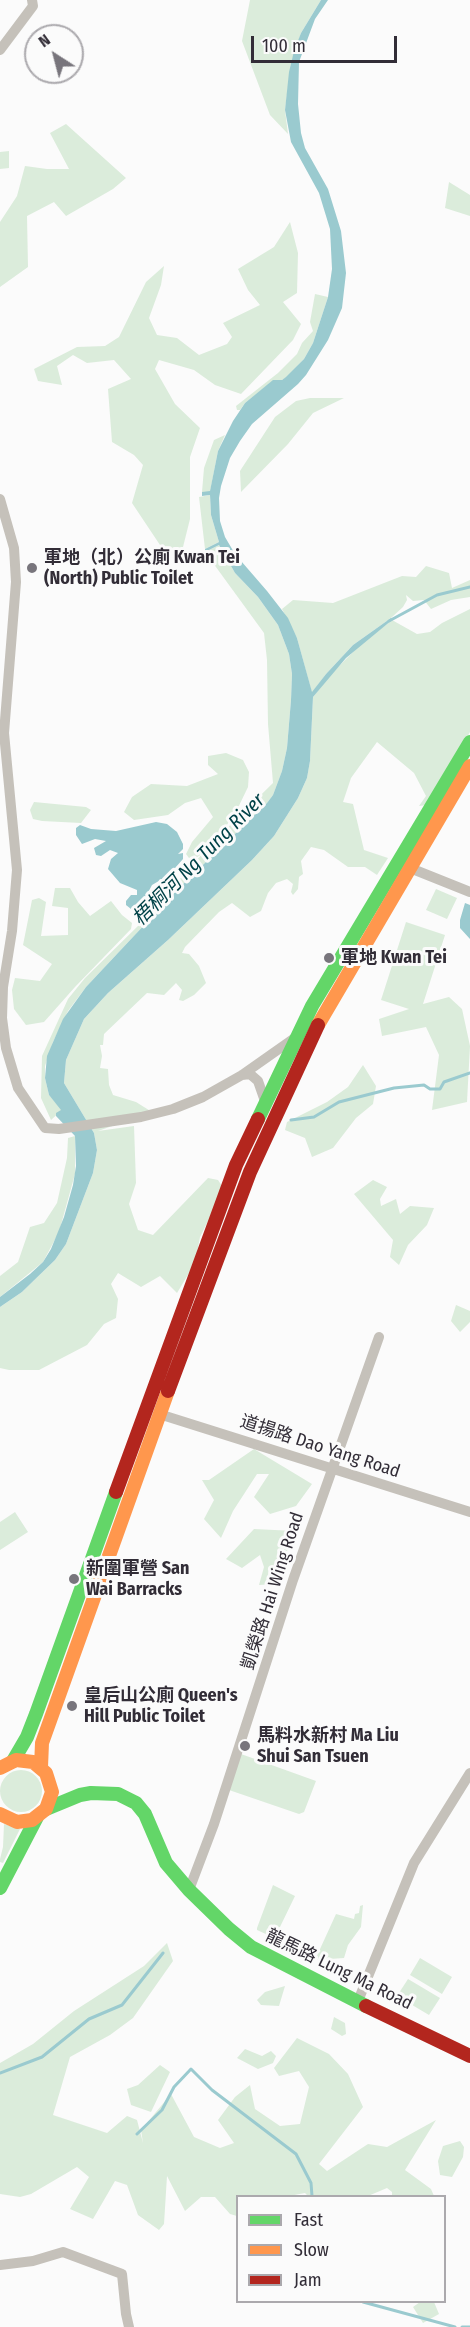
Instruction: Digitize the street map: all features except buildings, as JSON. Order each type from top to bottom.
[{"type":"main road","points":[[13,1761],[27,1737],[36,1714],[214,1223],[265,1101],[312,1006],[470,742]]},
{"type":"main road","points":[[0,1888],[51,1796],[50,1781],[41,1767],[40,1751],[47,1728],[159,1414],[250,1172],[321,1019],[470,766]]},
{"type":"main road","points":[[0,1768],[13,1761],[27,1761],[41,1767]]},
{"type":"main road","name":"龍馬路 Lung Ma Road","points":[[50,1781],[80,1795]]},
{"type":"main road","name":"龍馬路 Lung Ma Road","points":[[41,1813],[80,1795],[91,1793],[118,1794],[136,1803],[145,1815],[166,1863],[189,1890],[237,1936],[260,1953],[470,2056]]},
{"type":"main road","points":[[0,1814],[17,1822],[41,1813]]},
{"type":"street","points":[[0,50],[33,6],[32,0]]},
{"type":"street","points":[[0,499],[14,548],[16,582],[4,733],[17,870],[12,931],[3,987],[2,1028],[15,1084],[45,1128],[59,1129],[141,1117],[173,1109],[203,1097],[242,1075],[296,1037]]},
{"type":"street","points":[[410,868],[470,892]]},
{"type":"street","points":[[242,1075],[250,1074],[258,1081],[265,1101]]},
{"type":"street","name":"凱榮路 Hai Wing Road","points":[[189,1890],[231,1772],[293,1580],[379,1337]]},
{"type":"street","name":"道揚路 Dao Yang Road","points":[[159,1414],[470,1512]]},
{"type":"street","points":[[358,2001],[414,1863],[470,1773]]},
{"type":"street","points":[[0,2265],[33,2261],[63,2252],[122,2274],[129,2327]]},
{"type":"green space","points":[[250,0],[321,0],[301,33],[291,63],[285,110],[288,134],[270,115],[242,41]]},
{"type":"green space","points":[[66,124],[126,178],[113,189],[66,216],[54,202],[27,216],[28,267],[0,287],[0,222],[17,196],[25,166],[69,169],[50,133]]},
{"type":"green space","points":[[9,151],[9,168],[0,169],[0,152]]},
{"type":"green space","points":[[449,182],[470,195],[470,216],[445,208]]},
{"type":"green space","points":[[290,222],[298,253],[297,293],[283,302],[301,324],[293,340],[241,394],[215,385],[194,370],[159,360],[155,369],[175,404],[200,428],[190,457],[190,519],[180,559],[160,545],[132,503],[143,465],[134,455],[112,442],[108,389],[131,379],[114,360],[87,363],[73,355],[57,366],[62,385],[38,381],[34,369],[77,347],[105,346],[119,337],[146,282],[164,266],[161,285],[149,318],[157,335],[177,338],[199,355],[227,344],[232,337],[223,323],[260,305],[248,290],[238,269],[274,247]]},
{"type":"green space","points":[[315,294],[328,297],[313,343],[304,359],[287,377],[273,381],[245,403],[240,410],[237,410],[236,406],[278,373],[297,354],[302,343],[313,331],[310,322]]},
{"type":"green space","points":[[310,398],[344,398],[313,413],[288,444],[241,492],[240,471],[275,417],[296,401]]},
{"type":"green space","points":[[225,435],[218,451],[210,492],[202,492],[204,468],[214,440]]},
{"type":"green space","points":[[210,495],[211,515],[219,542],[205,549],[199,497]]},
{"type":"green space","points":[[219,545],[235,573],[258,597],[278,625],[289,654],[292,674],[291,700],[287,748],[282,771],[273,795],[267,803],[178,889],[86,987],[68,1011],[53,1042],[45,1066],[49,1095],[62,1110],[51,1120],[41,1098],[42,1056],[68,999],[85,978],[139,925],[203,853],[196,858],[189,858],[186,854],[192,842],[213,817],[201,798],[185,803],[168,815],[134,820],[124,812],[132,797],[151,784],[187,786],[218,774],[208,765],[208,756],[226,753],[243,760],[249,772],[248,787],[235,814],[217,838],[273,783],[264,633],[205,552]]},
{"type":"green space","points":[[426,566],[449,573],[452,588],[470,580],[470,597],[451,600],[431,609],[424,600],[413,601],[406,595],[407,600],[403,607],[353,645],[312,693],[297,638],[282,609],[293,600],[333,603],[402,576],[416,577]]},
{"type":"green space","points":[[470,609],[470,732],[427,805],[419,806],[426,796],[414,773],[377,742],[351,778],[343,802],[353,804],[364,850],[388,858],[377,875],[365,867],[348,867],[324,850],[311,847],[301,861],[303,874],[299,877],[298,889],[293,895],[291,892],[293,884],[287,879],[276,883],[268,893],[261,911],[250,917],[232,903],[219,912],[185,947],[182,953],[189,954],[199,966],[206,983],[194,995],[183,1001],[179,1000],[182,990],[176,983],[164,995],[147,993],[104,1034],[103,1045],[100,1045],[102,1056],[100,1068],[108,1069],[109,1085],[113,1095],[136,1102],[152,1112],[98,1131],[134,1126],[136,1183],[129,1204],[138,1230],[153,1235],[208,1178],[218,1180],[224,1189],[200,1237],[195,1263],[177,1293],[160,1276],[141,1287],[118,1273],[111,1284],[118,1299],[116,1318],[104,1324],[87,1345],[39,1370],[0,1368],[0,1307],[22,1292],[55,1260],[66,1244],[93,1173],[97,1150],[94,1133],[64,1083],[66,1060],[84,1019],[108,993],[168,940],[274,836],[298,798],[307,778],[313,697],[330,675],[361,644],[392,620],[417,634],[430,632],[442,623]]},
{"type":"green space","points":[[34,802],[86,807],[91,810],[81,823],[42,821],[33,819],[30,810]]},
{"type":"green space","points":[[55,888],[70,888],[90,916],[111,901],[132,923],[131,929],[44,1022],[26,1025],[14,1009],[12,990],[15,978],[40,981],[52,964],[23,945],[32,900],[39,898],[46,902],[41,936],[68,935],[68,908],[52,906]]},
{"type":"green space","points":[[436,889],[457,898],[447,919],[426,910]]},
{"type":"green space","points":[[406,922],[445,935],[423,1004],[449,997],[462,1009],[470,1046],[467,1102],[432,1110],[439,1055],[426,1027],[382,1036],[379,1019],[409,1009],[381,1000]]},
{"type":"green space","points":[[363,1065],[376,1086],[373,1104],[356,1118],[333,1148],[312,1157],[305,1138],[285,1130],[287,1122],[327,1102],[348,1087]]},
{"type":"green space","points":[[75,1136],[75,1174],[59,1232],[43,1262],[0,1297],[0,1276],[18,1262],[30,1227],[44,1223],[57,1203],[67,1158],[68,1138]]},
{"type":"green space","points":[[373,1180],[387,1187],[380,1199],[381,1206],[396,1199],[400,1214],[410,1206],[434,1208],[427,1225],[408,1245],[399,1265],[390,1257],[393,1240],[354,1194]]},
{"type":"green space","points":[[456,1305],[470,1311],[470,1322],[460,1332],[451,1321]]},
{"type":"green space","points":[[254,1449],[312,1484],[296,1506],[270,1514],[254,1497],[269,1474],[257,1474],[233,1511],[221,1538],[204,1519],[214,1500],[202,1480],[209,1480]]},
{"type":"green space","points":[[15,1512],[28,1532],[0,1550],[0,1522]]},
{"type":"green space","points":[[254,1529],[295,1531],[274,1584],[259,1585],[264,1567],[260,1555],[242,1568],[226,1559]]},
{"type":"green space","points":[[241,1754],[316,1781],[304,1812],[299,1814],[229,1790]]},
{"type":"green space","points":[[21,1770],[29,1771],[36,1776],[41,1783],[41,1799],[36,1806],[29,1811],[21,1812],[13,1811],[6,1806],[1,1799],[0,1791],[1,1783],[6,1776],[13,1771]]},
{"type":"green space","points":[[4,1824],[20,1829],[3,1863],[0,1859]]},
{"type":"green space","points":[[273,1885],[295,1896],[279,1929],[268,1935],[257,1928]]},
{"type":"green space","points":[[363,1905],[361,1927],[348,1945],[344,1958],[315,1960],[336,1914],[354,1919],[355,1914],[359,1913],[360,1906]]},
{"type":"green space","points":[[167,1943],[173,1961],[133,2018],[110,2035],[70,2057],[53,2115],[107,2133],[127,2116],[137,2120],[143,2143],[141,2130],[171,2094],[194,2137],[220,2148],[234,2143],[218,2120],[235,2097],[250,2085],[255,2109],[280,2126],[300,2124],[309,2087],[299,2071],[279,2076],[274,2068],[297,2038],[329,2054],[348,2074],[363,2107],[319,2164],[327,2171],[368,2144],[387,2147],[436,2120],[405,2170],[431,2189],[434,2195],[392,2195],[387,2188],[370,2195],[307,2195],[305,2193],[236,2195],[236,2216],[230,2214],[215,2197],[201,2197],[185,2211],[167,2176],[164,2224],[159,2230],[138,2215],[127,2185],[115,2181],[93,2219],[70,2209],[89,2177],[77,2167],[31,2194],[20,2197],[0,2194],[0,2063],[33,2044],[74,2011],[144,1966]]},
{"type":"green space","points":[[420,1958],[452,1977],[442,1994],[410,1975]]},
{"type":"green space","points":[[408,1979],[440,1998],[429,2015],[397,1996]]},
{"type":"green space","points":[[285,1986],[279,2006],[261,2005],[257,2000],[265,1992]]},
{"type":"green space","points":[[334,2017],[345,2023],[346,2034],[342,2036],[331,2029]]},
{"type":"green space","points":[[245,2049],[262,2056],[271,2051],[276,2056],[273,2063],[258,2069],[237,2058]]},
{"type":"green space","points":[[160,2065],[170,2072],[151,2112],[131,2105],[127,2089],[138,2085]]},
{"type":"green space","points":[[460,2141],[464,2147],[463,2157],[452,2177],[440,2175],[438,2161],[443,2146]]},
{"type":"green space","points":[[419,2303],[434,2303],[439,2314],[423,2323],[413,2307]]},
{"type":"water","points":[[321,0],[328,0],[315,19],[299,62],[298,104],[305,148],[328,189],[341,231],[346,273],[342,308],[328,340],[306,375],[252,424],[230,458],[219,498],[220,521],[225,537],[235,554],[288,618],[297,638],[312,692],[353,645],[391,618],[392,620],[346,658],[313,697],[307,778],[298,798],[274,836],[168,940],[108,993],[84,1019],[66,1060],[64,1083],[94,1133],[97,1150],[93,1173],[66,1244],[55,1260],[22,1292],[0,1307],[0,1297],[43,1262],[51,1249],[64,1217],[73,1185],[76,1166],[75,1136],[56,1116],[56,1113],[61,1110],[49,1095],[45,1078],[47,1056],[63,1019],[86,987],[178,889],[267,803],[273,795],[282,771],[287,748],[291,700],[292,674],[289,654],[278,625],[258,597],[235,573],[219,545],[205,552],[205,549],[219,542],[211,515],[210,495],[202,496],[202,492],[210,491],[218,451],[245,403],[273,380],[282,380],[304,359],[313,343],[328,297],[332,269],[330,229],[319,193],[291,142],[285,110],[294,51],[301,33]]},
{"type":"water","points":[[156,822],[167,824],[177,832],[183,844],[183,849],[178,854],[183,853],[183,859],[169,875],[152,885],[143,902],[131,909],[126,905],[126,901],[131,895],[137,895],[137,890],[120,883],[108,869],[111,859],[118,853],[110,850],[101,856],[96,855],[94,848],[106,841],[95,839],[82,844],[76,835],[76,828],[80,825],[91,829],[116,831]]},
{"type":"water","points":[[465,903],[470,905],[470,939],[460,928]]},
{"type":"waterway","points":[[389,621],[437,595],[470,587]]},
{"type":"waterway","points":[[291,1120],[314,1117],[339,1102],[394,1088],[424,1085],[430,1089],[440,1089],[444,1082],[470,1073]]},
{"type":"waterway","points":[[0,2073],[42,2057],[89,2019],[122,2005],[163,1953]]},
{"type":"waterway","points":[[137,2134],[162,2110],[174,2087],[191,2069],[212,2090],[296,2154],[311,2183],[312,2195]]},
{"type":"waterway","points":[[367,2303],[455,2327]]},
{"type":"waterway","points":[[462,2327],[470,2327]]},
{"type":"traffic: fast","points":[[258,1119],[312,1006],[470,742]]},
{"type":"traffic: fast","points":[[13,1761],[27,1737],[36,1714],[116,1492]]},
{"type":"traffic: fast","points":[[46,1809],[80,1795],[91,1793],[118,1794],[136,1803],[145,1814],[166,1863],[189,1890],[229,1929],[251,1947],[366,2006]]},
{"type":"traffic: fast","points":[[0,1888],[37,1817]]},
{"type":"traffic: slow","points":[[318,1025],[470,766]]},
{"type":"traffic: slow","points":[[41,1767],[42,1743],[168,1391]]},
{"type":"traffic: slow","points":[[0,1768],[16,1760],[33,1762],[46,1773],[52,1792],[46,1809],[32,1820],[17,1822],[0,1814]]},
{"type":"traffic: jam","points":[[168,1391],[250,1172],[318,1025]]},
{"type":"traffic: jam","points":[[116,1492],[236,1165],[258,1119]]},
{"type":"traffic: jam","points":[[366,2006],[470,2056]]},
{"type":"place","name":"軍地（北）公廁 Kwan Tei (North) Public Toilet","points":[[32,568]]},
{"type":"place","name":"軍地 Kwan Tei","points":[[329,958]]},
{"type":"place","name":"新圍軍營 San Wai Barracks","points":[[74,1579]]},
{"type":"place","name":"皇后山公廁 Queen's Hill Public Toilet","points":[[72,1706]]},
{"type":"place","name":"馬料水新村 Ma Liu Shui San Tsuen","points":[[245,1746]]},
{"type":"water label","name":"梧桐河 Ng Tung River","points":[[199,860]]}]
